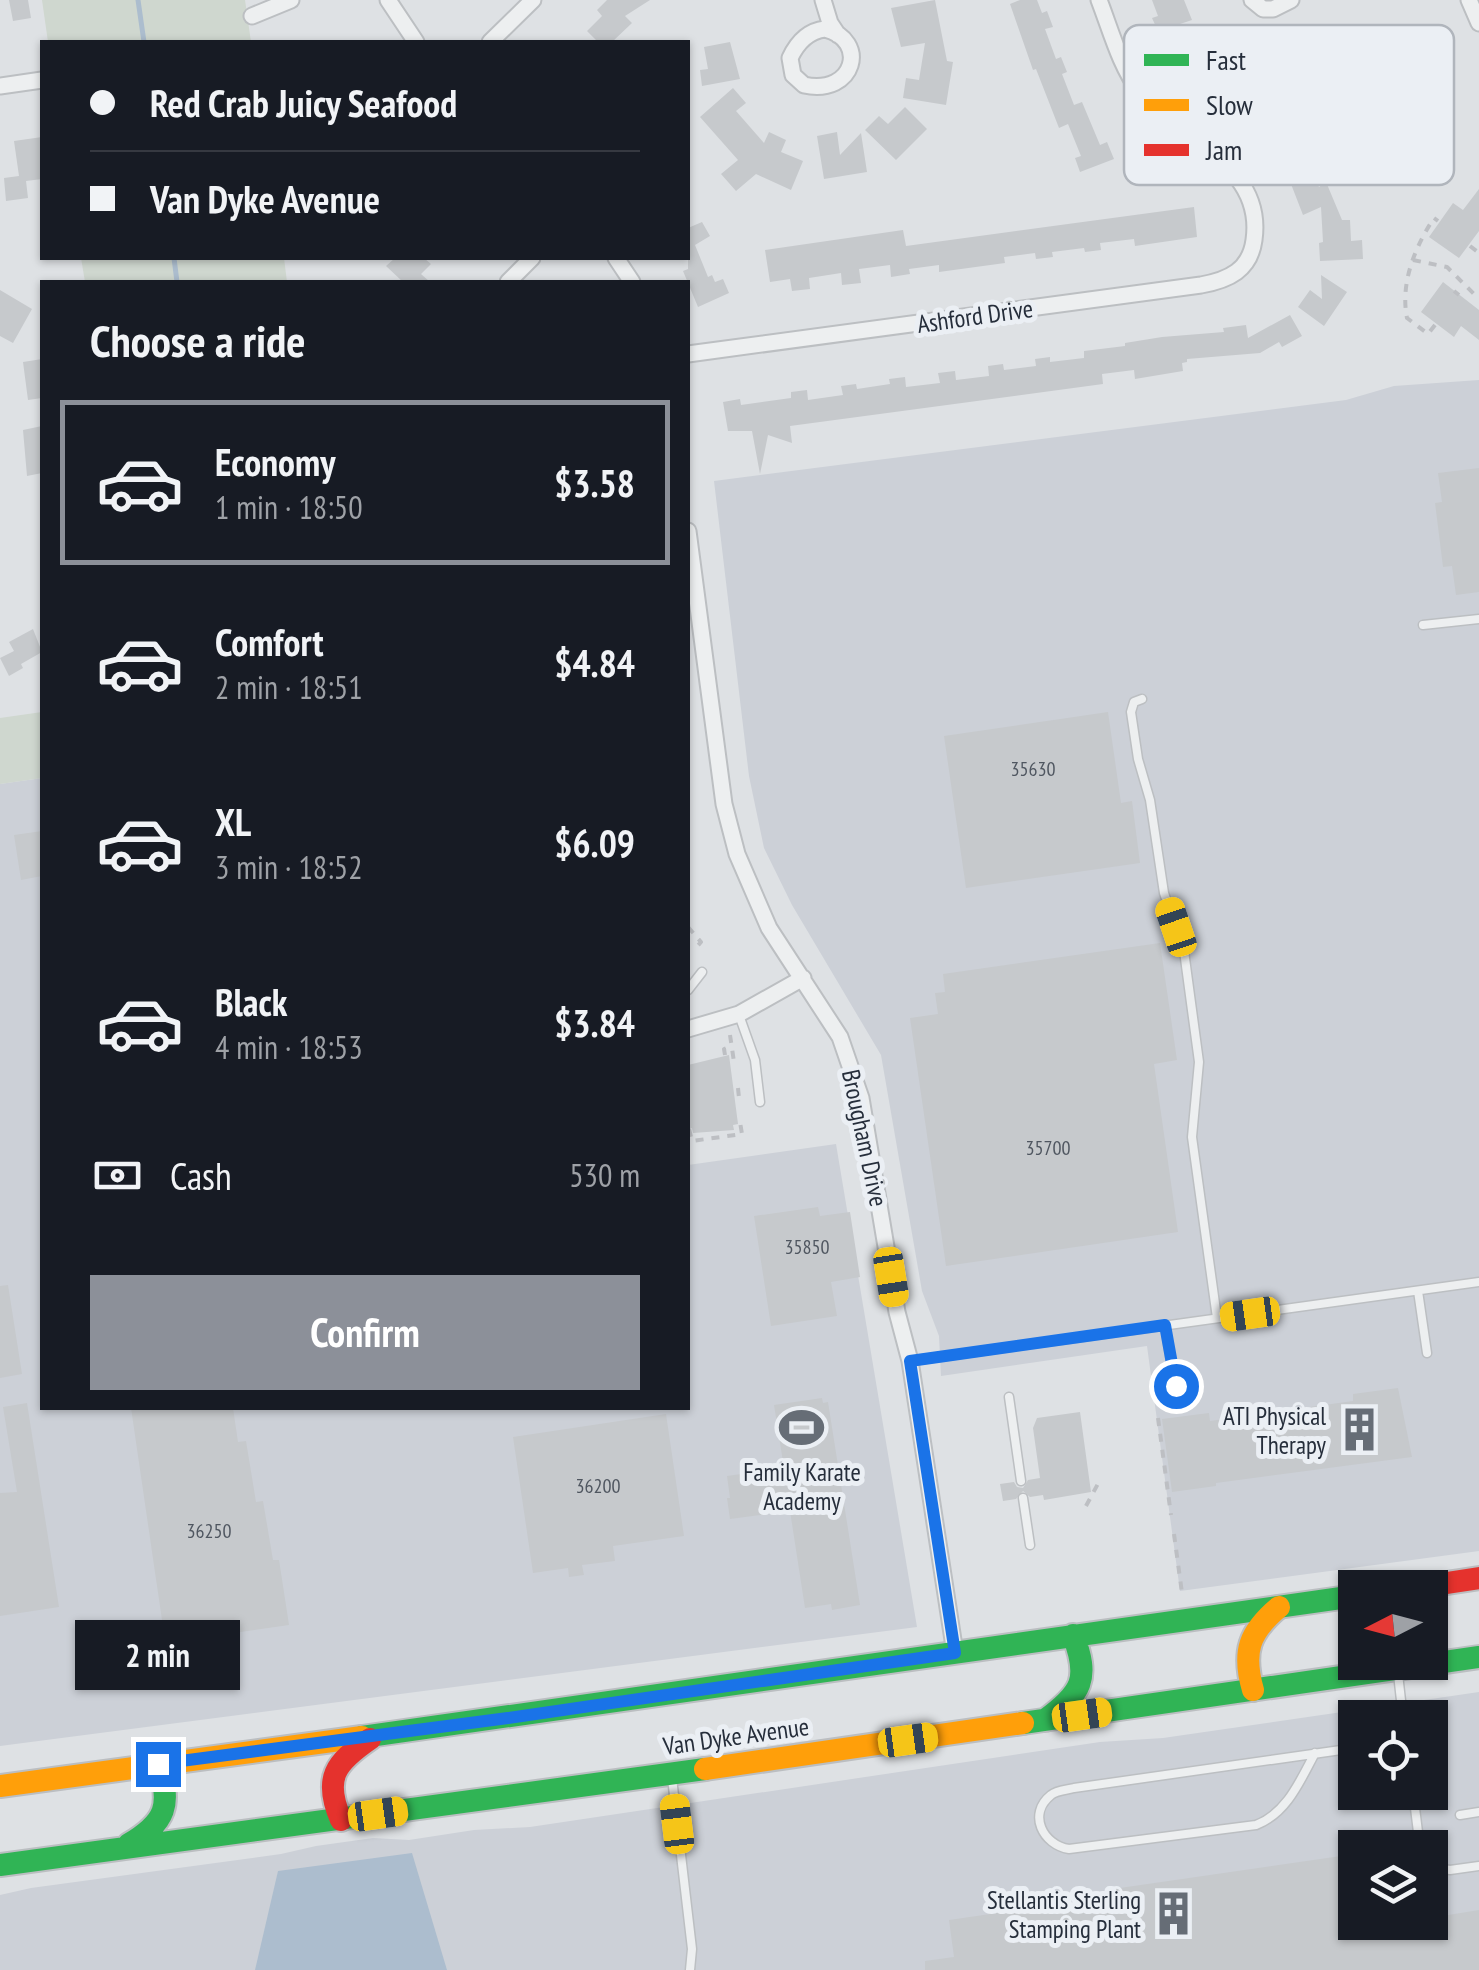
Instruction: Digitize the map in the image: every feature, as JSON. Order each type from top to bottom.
[{"type":"main road","points":[[1448,1583],[1479,1578]]},
{"type":"main road","name":"Van Dyke Avenue","points":[[0,1786],[1338,1598]]},
{"type":"main road","points":[[1253,1690],[1245,1666],[1245,1649],[1260,1622],[1279,1607]]},
{"type":"main road","points":[[1045,1720],[1070,1702],[1080,1689],[1083,1661],[1072,1636]]},
{"type":"main road","name":"Van Dyke Avenue","points":[[1448,1662],[1479,1657]]},
{"type":"main road","name":"Van Dyke Avenue","points":[[0,1865],[1338,1678]]},
{"type":"main road","points":[[341,1820],[333,1804],[331,1778],[348,1754],[374,1736]]},
{"type":"main road","points":[[120,1849],[148,1834],[165,1811],[166,1783],[158,1764]]},
{"type":"street","points":[[252,16],[291,0]]},
{"type":"street","points":[[388,0],[415,40]]},
{"type":"street","points":[[492,40],[533,0]]},
{"type":"street","name":"Ashford Drive","points":[[1099,0],[1124,61]]},
{"type":"street","points":[[1257,5],[1273,9],[1291,0]]},
{"type":"street","points":[[1469,0],[1479,23]]},
{"type":"street","points":[[824,4],[838,35],[850,50],[846,77],[811,87],[792,75],[790,58],[795,47],[815,30],[824,4]]},
{"type":"street","points":[[815,30],[838,35]]},
{"type":"street","points":[[0,86],[40,80]]},
{"type":"street","name":"Ashford Drive","points":[[690,354],[1201,286],[1236,274],[1252,256],[1251,204],[1241,185]]},
{"type":"street","points":[[510,280],[530,260]]},
{"type":"street","name":"Brougham Drive","points":[[690,549],[724,804],[737,854],[769,928],[840,1037],[861,1098],[896,1312],[910,1361],[955,1653]]},
{"type":"street","points":[[690,1027],[739,1014],[803,978]]},
{"type":"lane","points":[[1423,625],[1479,619]]},
{"type":"lane","points":[[1142,699],[1134,702],[1131,712],[1138,758],[1150,800],[1164,893],[1184,950],[1199,1062],[1192,1137],[1217,1318]]},
{"type":"lane","points":[[690,987],[702,972]]},
{"type":"lane","points":[[739,1014],[755,1060],[760,1102]]},
{"type":"lane","points":[[910,1361],[1479,1282]]},
{"type":"lane","points":[[1418,1290],[1427,1353]]},
{"type":"lane","points":[[1165,1325],[1176,1386]]},
{"type":"lane","points":[[1009,1397],[1021,1481]]},
{"type":"lane","points":[[1023,1498],[1030,1545]]},
{"type":"lane","points":[[1315,1753],[1284,1807],[1256,1826],[1069,1849],[1056,1847],[1040,1827],[1048,1797],[1057,1792],[1315,1753],[1338,1750]]},
{"type":"lane","points":[[671,1774],[692,1949],[690,1970]]},
{"type":"lane","points":[[1460,1815],[1479,1812]]},
{"type":"lane","points":[[1448,1870],[1479,1866]]},
{"type":"path","points":[[1435,323],[1428,334],[1407,318],[1405,305],[1412,260],[1434,218],[1439,222]]},
{"type":"path","points":[[1470,245],[1479,253]]},
{"type":"path","points":[[1412,260],[1448,267],[1479,299]]},
{"type":"path","points":[[690,929],[701,942],[694,950]]},
{"type":"path","points":[[730,1035],[734,1062]]},
{"type":"path","points":[[724,1055],[724,1049],[732,1046]]},
{"type":"path","points":[[738,1093],[752,1092]]},
{"type":"path","points":[[690,1133],[692,1141],[742,1134],[740,1122]]},
{"type":"path","points":[[1158,1418],[1172,1515]]},
{"type":"path","points":[[1086,1506],[1100,1480]]},
{"type":"path","points":[[1174,1534],[1182,1593]]},
{"type":"shaded area","points":[[42,0],[245,0],[251,40],[48,40]]},
{"type":"shaded area","points":[[81,260],[284,260],[287,280],[85,280]]},
{"type":"shaded area","points":[[1479,380],[1479,1551],[1180,1591],[1147,1346],[941,1376],[939,1336],[922,1291],[881,1055],[792,905],[764,848],[749,776],[714,481],[1346,400],[1394,386]]},
{"type":"shaded area","points":[[40,712],[40,778],[0,784],[0,718]]},
{"type":"shaded area","points":[[40,778],[40,1410],[690,1410],[690,1165],[836,1144],[917,1627],[0,1746],[0,784]]},
{"type":"shaded area","name":"Stellantis Sterling Stamping Plant","points":[[1479,1692],[1479,1970],[0,1970],[0,1895],[31,1888],[373,1838],[409,1840],[530,1827],[1100,1742],[1163,1738],[1338,1713],[1338,1810],[1448,1810],[1448,1700],[1424,1700]]},
{"type":"water","points":[[412,1853],[447,1970],[255,1970],[278,1871]]},
{"type":"building","points":[[9,0],[28,0],[31,18],[13,21]]},
{"type":"building","points":[[607,0],[650,0],[625,16],[632,23],[614,40],[596,40],[587,31],[602,16],[597,10]]},
{"type":"building","points":[[935,0],[947,61],[953,62],[946,105],[903,98],[906,78],[919,80],[925,43],[901,47],[891,8]]},
{"type":"building","points":[[1037,0],[1042,13],[1047,11],[1053,27],[1045,29],[1056,59],[1061,57],[1067,72],[1062,74],[1074,105],[1082,102],[1100,145],[1107,142],[1114,159],[1080,172],[1075,158],[1081,156],[1068,124],[1059,128],[1036,69],[1033,70],[1010,4]]},
{"type":"building","points":[[1152,0],[1184,0],[1192,20],[1180,25],[1155,25],[1152,18],[1158,16]]},
{"type":"building","points":[[730,42],[740,79],[702,86],[700,70],[708,69],[704,47]]},
{"type":"building","points":[[733,88],[746,103],[736,111],[764,143],[769,132],[786,140],[781,152],[803,161],[791,190],[756,174],[736,191],[721,174],[738,160],[700,117]]},
{"type":"building","points":[[905,107],[927,129],[896,160],[865,130],[879,116],[888,124]]},
{"type":"building","points":[[837,132],[840,155],[861,133],[867,172],[824,179],[817,136]]},
{"type":"building","points":[[40,137],[40,179],[26,181],[28,198],[6,201],[4,178],[19,176],[14,141]]},
{"type":"building","points":[[1291,185],[1327,185],[1342,220],[1350,220],[1351,241],[1362,240],[1363,259],[1320,261],[1321,207],[1303,215]]},
{"type":"building","points":[[1479,189],[1479,231],[1459,258],[1429,237],[1453,203],[1463,210]]},
{"type":"building","points":[[1194,207],[1197,237],[1135,246],[1134,239],[1100,243],[1101,250],[1052,252],[1053,257],[1036,259],[1035,253],[1004,257],[1005,263],[939,272],[939,265],[909,269],[910,274],[891,277],[890,265],[859,269],[861,283],[842,285],[841,273],[809,278],[810,289],[792,291],[790,279],[770,282],[765,250],[903,230],[906,246]]},
{"type":"building","points":[[702,222],[710,236],[695,245],[708,277],[712,275],[715,282],[723,279],[729,293],[698,307],[683,271],[688,269],[690,260],[690,227]]},
{"type":"building","points":[[393,260],[426,260],[431,264],[421,274],[428,280],[401,280],[386,266]]},
{"type":"building","points":[[1321,275],[1347,292],[1324,326],[1298,307],[1310,290],[1322,299]]},
{"type":"building","points":[[1443,282],[1479,310],[1479,340],[1461,326],[1454,337],[1421,312]]},
{"type":"building","points":[[0,290],[32,309],[13,343],[0,336]]},
{"type":"building","points":[[1290,315],[1302,336],[1282,347],[1279,342],[1260,353],[1187,359],[1182,363],[1183,371],[1135,379],[1134,370],[1102,374],[1103,384],[790,426],[792,443],[768,435],[760,474],[752,431],[728,431],[723,402],[740,399],[741,405],[791,398],[791,392],[807,390],[808,400],[843,395],[841,386],[856,384],[857,389],[890,384],[889,379],[905,377],[906,387],[940,383],[938,373],[955,371],[956,380],[989,376],[988,366],[1003,364],[1004,370],[1036,366],[1035,359],[1050,357],[1050,362],[1084,358],[1084,351],[1162,337],[1224,332],[1223,328],[1246,325],[1248,338]]},
{"type":"building","points":[[40,359],[40,398],[28,400],[23,362]]},
{"type":"building","points":[[40,426],[40,473],[27,476],[23,430]]},
{"type":"building","points":[[1479,468],[1479,592],[1456,595],[1452,566],[1443,567],[1435,503],[1442,502],[1438,473]]},
{"type":"building","points":[[33,629],[40,653],[9,676],[0,658],[14,651],[9,642]]},
{"type":"building","points":[[1108,712],[1121,803],[1132,801],[1140,863],[966,888],[944,736]]},
{"type":"building","points":[[40,831],[40,876],[21,880],[14,835]]},
{"type":"building","points":[[1160,943],[1177,1060],[1154,1064],[1178,1232],[946,1266],[910,1018],[938,1014],[935,993],[945,992],[943,974]]},
{"type":"building","points":[[729,1055],[738,1124],[733,1125],[734,1130],[693,1133],[690,1065]]},
{"type":"building","points":[[818,1207],[820,1216],[850,1212],[860,1277],[831,1282],[837,1316],[771,1326],[754,1216]]},
{"type":"building","points":[[8,1285],[22,1374],[0,1378],[0,1286]]},
{"type":"building","points":[[1398,1388],[1412,1457],[1172,1492],[1162,1419],[1209,1413],[1210,1421],[1353,1401],[1353,1394]]},
{"type":"building","points":[[822,1398],[823,1403],[828,1402],[860,1605],[832,1610],[831,1604],[805,1608],[790,1511],[730,1519],[727,1498],[727,1476],[784,1468],[774,1405]]},
{"type":"building","points":[[27,1403],[59,1607],[0,1616],[0,1493],[17,1492],[3,1407]]},
{"type":"building","points":[[131,1410],[233,1410],[238,1442],[246,1441],[256,1502],[263,1501],[273,1560],[279,1560],[289,1625],[200,1638],[201,1644],[160,1651],[159,1644],[151,1646],[147,1622],[162,1620]]},
{"type":"building","points":[[1080,1412],[1091,1492],[1044,1500],[1043,1495],[1030,1497],[1023,1491],[1016,1499],[1003,1501],[1000,1484],[1014,1482],[1023,1488],[1028,1480],[1040,1478],[1033,1428],[1037,1418]]},
{"type":"building","points":[[666,1414],[684,1536],[613,1546],[615,1561],[582,1565],[584,1575],[569,1577],[568,1568],[533,1573],[513,1437]]},
{"type":"building","name":"Stellantis Sterling Stamping Plant","points":[[1338,1856],[1338,1940],[1448,1940],[1448,1915],[1479,1910],[1479,1970],[925,1970],[925,1961],[954,1957],[949,1920],[1080,1901],[1081,1908],[1114,1903],[1113,1889]]},
{"type":"waterway","points":[[138,0],[144,40]]},
{"type":"waterway","points":[[174,260],[177,280]]},
{"type":"traffic: fast","points":[[362,1737],[1338,1598]]},
{"type":"traffic: fast","points":[[1045,1720],[1067,1702],[1079,1684],[1081,1663],[1073,1635]]},
{"type":"traffic: fast","points":[[1023,1723],[1479,1657]]},
{"type":"traffic: fast","points":[[129,1844],[151,1828],[163,1811],[165,1791],[158,1764]]},
{"type":"traffic: fast","points":[[0,1865],[705,1769]]},
{"type":"traffic: slow","points":[[1253,1690],[1248,1665],[1251,1644],[1261,1625],[1279,1607]]},
{"type":"traffic: slow","points":[[705,1769],[1023,1723]]},
{"type":"traffic: slow","points":[[0,1786],[362,1737]]},
{"type":"traffic: jam","points":[[1448,1583],[1479,1578]]},
{"type":"traffic: jam","points":[[341,1820],[333,1793],[336,1773],[348,1756],[370,1739]]},
{"type":"place","name":"Family Karate Academy","points":[[802,1428]]},
{"type":"place","name":"ATI Physical Therapy","points":[[1359,1430]]},
{"type":"place","name":"Stellantis Sterling Stamping Plant","points":[[1174,1914]]},
{"type":"route","points":[[158,1764],[955,1653],[910,1361],[1165,1325],[1176,1386]]}]
